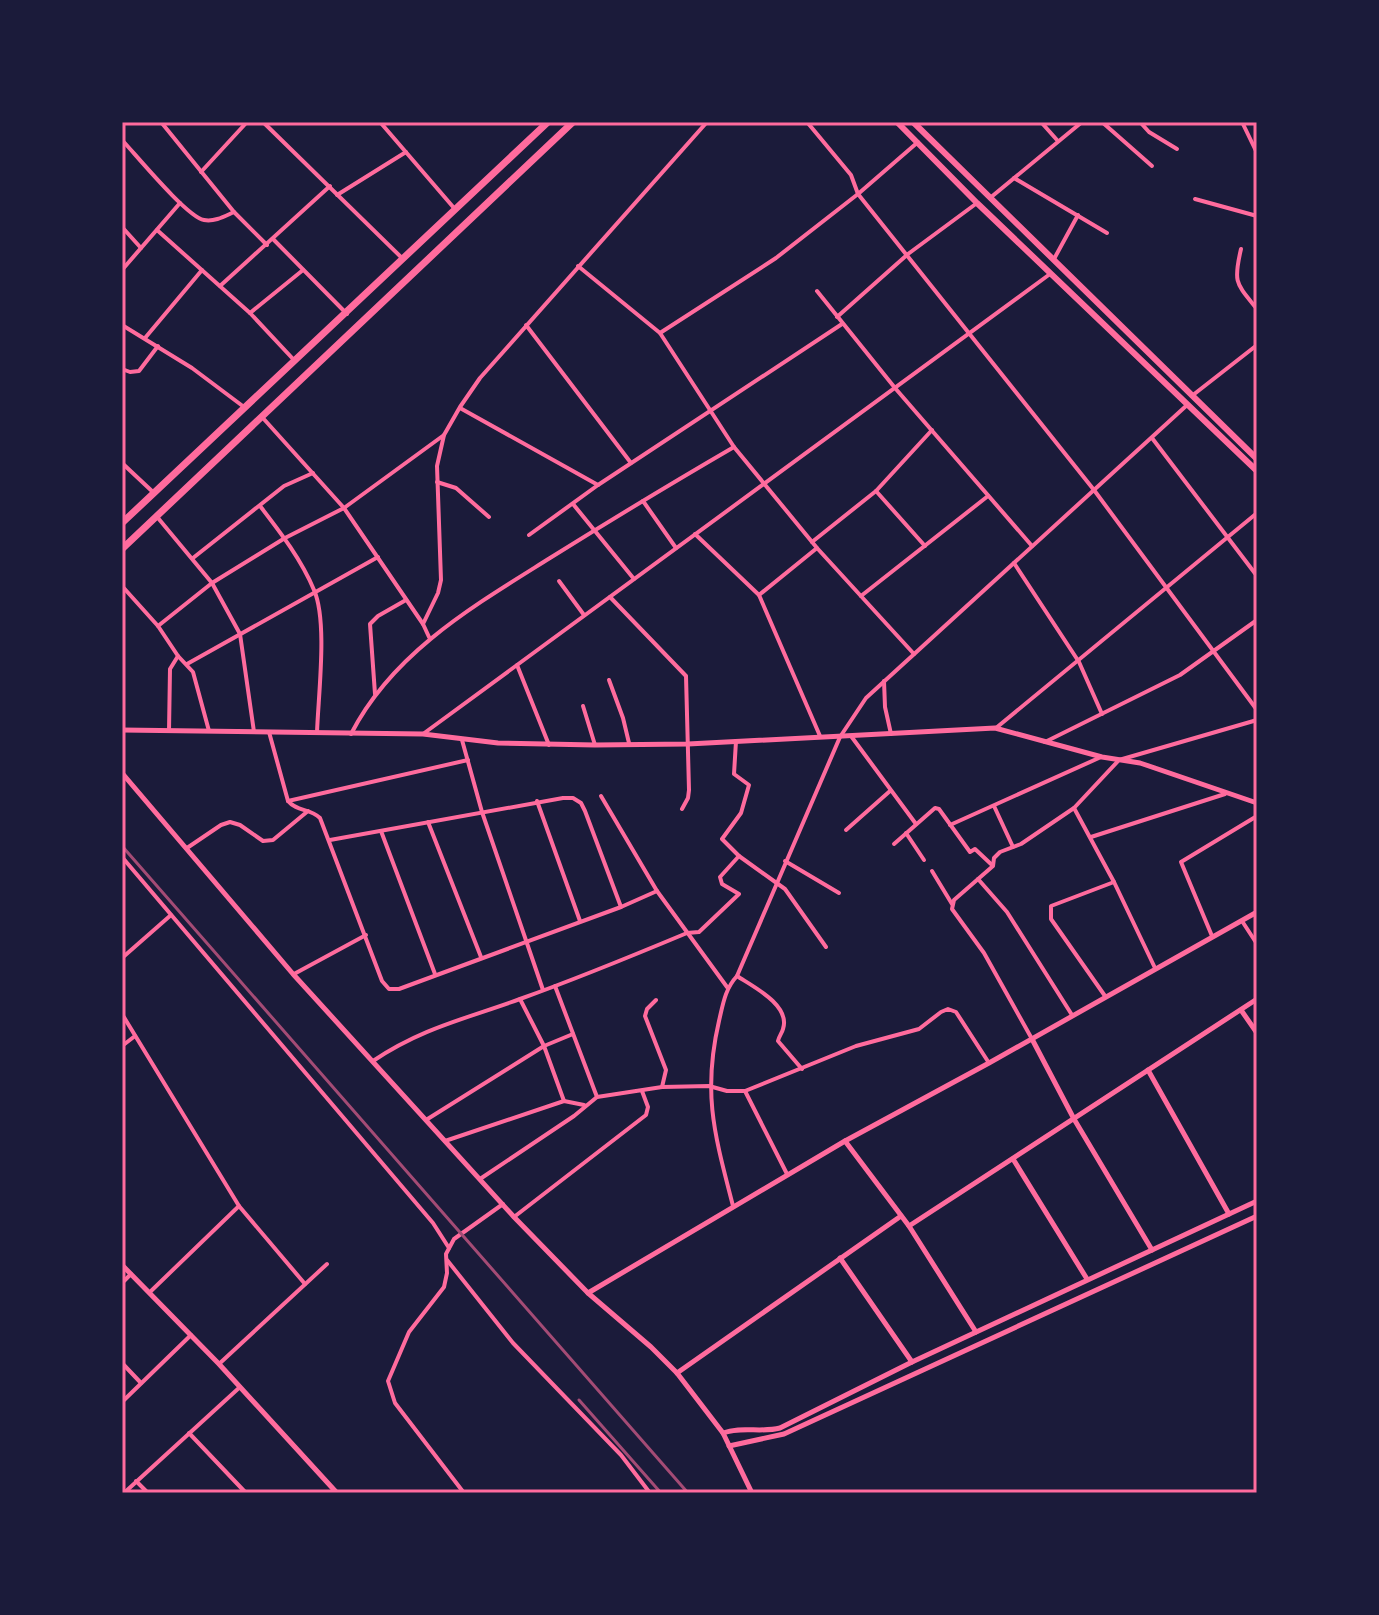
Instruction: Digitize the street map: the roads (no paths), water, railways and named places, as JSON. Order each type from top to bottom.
[{"type":"main road","points":[[122,523],[548,122]]},
{"type":"main road","points":[[122,549],[573,122]]},
{"type":"main road","points":[[897,122],[1186,406],[1257,471]]},
{"type":"main road","points":[[913,122],[1257,459]]},
{"type":"main road","points":[[312,343],[325,358]]},
{"type":"street","points":[[161,122],[234,212],[267,245]]},
{"type":"street","points":[[201,172],[247,122]]},
{"type":"street","points":[[263,122],[404,260]]},
{"type":"street","points":[[423,624],[441,580],[437,466],[444,435],[480,378],[707,122]]},
{"type":"street","points":[[807,122],[851,175],[858,194],[1094,490],[1257,710]]},
{"type":"street","points":[[1041,122],[1057,140]]},
{"type":"street","points":[[990,198],[1082,122]]},
{"type":"street","points":[[1102,122],[1152,166]]},
{"type":"street","points":[[1140,122],[1149,132],[1177,149]]},
{"type":"street","points":[[1242,122],[1257,153]]},
{"type":"street","points":[[382,123],[454,209]]},
{"type":"street","points":[[122,140],[193,215],[206,221],[234,212]]},
{"type":"street","points":[[660,333],[776,258],[858,194],[918,141]]},
{"type":"street","points":[[337,195],[406,152]]},
{"type":"street","points":[[1014,178],[1107,233]]},
{"type":"street","points":[[220,286],[330,186]]},
{"type":"street","points":[[1195,199],[1257,216]]},
{"type":"street","points":[[122,270],[180,203]]},
{"type":"street","points":[[837,317],[908,254],[977,203]]},
{"type":"street","points":[[1054,259],[1078,215]]},
{"type":"street","points":[[122,227],[141,248]]},
{"type":"street","points":[[157,230],[250,313],[294,360]]},
{"type":"street","points":[[273,239],[347,314]]},
{"type":"street","points":[[1241,249],[1235,275],[1240,289],[1257,309]]},
{"type":"street","points":[[578,266],[660,333],[734,447],[817,548],[914,654]]},
{"type":"street","points":[[145,338],[202,270]]},
{"type":"street","points":[[250,313],[303,270]]},
{"type":"street","points":[[423,734],[1051,274]]},
{"type":"street","points":[[817,291],[895,388],[1032,546]]},
{"type":"street","points":[[529,535],[598,485],[842,324]]},
{"type":"street","points":[[122,325],[158,346],[244,407]]},
{"type":"street","points":[[526,325],[631,463]]},
{"type":"street","points":[[1191,396],[1257,345]]},
{"type":"street","points":[[122,369],[139,371],[158,346]]},
{"type":"street","points":[[733,1206],[714,1132],[709,1086],[727,987],[737,976],[840,737],[866,698],[1186,406]]},
{"type":"street","points":[[460,407],[598,485]]},
{"type":"street","points":[[262,417],[344,508],[423,624],[429,638]]},
{"type":"street","points":[[812,542],[876,491],[932,430]]},
{"type":"street","points":[[158,626],[212,583],[285,538],[344,508],[444,435]]},
{"type":"street","points":[[1152,437],[1257,576]]},
{"type":"street","points":[[351,734],[375,694],[429,638],[595,530],[734,447]]},
{"type":"street","points":[[122,463],[154,493]]},
{"type":"street","points":[[193,558],[284,486],[313,473]]},
{"type":"street","points":[[437,482],[456,488],[489,517]]},
{"type":"street","points":[[876,491],[925,546]]},
{"type":"street","points":[[861,596],[988,495]]},
{"type":"street","points":[[643,501],[676,548]]},
{"type":"street","points":[[573,504],[634,579]]},
{"type":"street","points":[[260,506],[285,538],[315,591],[320,621],[317,733]]},
{"type":"street","points":[[995,728],[1257,513]]},
{"type":"street","points":[[156,516],[212,583],[240,634],[254,732]]},
{"type":"street","points":[[695,534],[759,595],[820,736]]},
{"type":"street","points":[[759,595],[817,548]]},
{"type":"street","points":[[187,664],[378,557]]},
{"type":"street","points":[[1014,563],[1079,662],[1102,714]]},
{"type":"street","points":[[559,581],[584,615]]},
{"type":"street","points":[[122,586],[187,664],[194,676],[209,732]]},
{"type":"street","points":[[610,597],[686,676],[688,798],[682,809]]},
{"type":"street","points":[[375,694],[370,624],[407,600]]},
{"type":"street","points":[[1045,742],[1180,675],[1257,620]]},
{"type":"street","points":[[169,731],[170,669],[178,656]]},
{"type":"street","points":[[517,665],[549,745]]},
{"type":"street","points":[[609,680],[629,743]]},
{"type":"street","points":[[884,681],[885,707],[891,734]]},
{"type":"street","points":[[583,706],[595,745]]},
{"type":"street","points":[[952,904],[993,866],[994,858],[1074,808],[1119,760],[1257,720]]},
{"type":"street","points":[[122,730],[423,734],[498,743],[595,745],[688,744],[995,728],[1102,757],[1140,763],[1257,803]]},
{"type":"street","points":[[269,732],[288,801],[296,808],[309,810],[320,818],[382,981],[389,989],[399,989],[657,891]]},
{"type":"street","points":[[851,736],[916,824]]},
{"type":"street","points":[[461,737],[482,812],[543,991]]},
{"type":"street","points":[[736,741],[734,774],[749,785],[741,813],[722,839],[791,897],[826,947]]},
{"type":"street","points":[[950,825],[1102,757]]},
{"type":"street","points":[[288,801],[468,760]]},
{"type":"street","points":[[122,773],[293,974],[514,1217],[588,1293],[677,1373],[723,1433],[752,1493]]},
{"type":"street","points":[[846,830],[890,791]]},
{"type":"street","points":[[1091,837],[1225,794]]},
{"type":"street","points":[[601,796],[657,891],[727,987]]},
{"type":"street","points":[[330,840],[537,801],[573,798],[581,803],[621,907]]},
{"type":"street","points":[[537,801],[580,921]]},
{"type":"street","points":[[994,806],[1013,847]]},
{"type":"street","points":[[894,844],[935,808],[939,809],[970,852],[975,849],[993,866]]},
{"type":"street","points":[[1074,808],[1155,968]]},
{"type":"street","points":[[187,848],[230,822],[263,841],[273,840],[309,810]]},
{"type":"street","points":[[1212,936],[1181,862],[1257,816]]},
{"type":"street","points":[[428,822],[481,957]]},
{"type":"street","points":[[381,831],[435,974]]},
{"type":"street","points":[[906,833],[924,860]]},
{"type":"street","points":[[373,1061],[415,1036],[543,991],[687,933],[699,932],[739,894],[722,884],[720,877],[739,856]]},
{"type":"street","points":[[122,857],[433,1223],[449,1248]]},
{"type":"street","points":[[785,861],[839,893]]},
{"type":"street","points":[[932,871],[952,909],[984,953],[1074,1119],[1152,1250]]},
{"type":"street","points":[[978,879],[1007,912],[1073,1015]]},
{"type":"street","points":[[1105,996],[1066,942],[1050,912],[1051,906],[1114,882]]},
{"type":"street","points":[[588,1293],[787,1174],[1257,912]]},
{"type":"street","points":[[122,958],[171,915]]},
{"type":"street","points":[[1242,921],[1257,944]]},
{"type":"street","points":[[293,974],[366,935]]},
{"type":"street","points":[[737,976],[763,993],[780,1010],[783,1028],[778,1041],[802,1069]]},
{"type":"street","points":[[555,986],[597,1097]]},
{"type":"street","points":[[520,999],[544,1046],[564,1101]]},
{"type":"street","points":[[909,1226],[1257,999]]},
{"type":"street","points":[[656,1000],[645,1016],[666,1070],[662,1087]]},
{"type":"street","points":[[480,1179],[597,1097],[662,1087],[709,1086],[727,1091],[745,1091],[856,1046],[919,1029],[948,1009],[956,1012],[989,1063]]},
{"type":"street","points":[[1241,1010],[1257,1033]]},
{"type":"street","points":[[122,1014],[239,1206],[305,1284]]},
{"type":"street","points":[[426,1120],[544,1046],[573,1034]]},
{"type":"street","points":[[122,1046],[135,1036]]},
{"type":"street","points":[[1148,1070],[1229,1214]]},
{"type":"street","points":[[514,1217],[646,1115],[648,1107],[642,1091]]},
{"type":"street","points":[[745,1091],[787,1174]]},
{"type":"street","points":[[445,1141],[564,1101],[585,1105]]},
{"type":"street","points":[[845,1141],[909,1226],[976,1332]]},
{"type":"street","points":[[1013,1159],[1087,1279]]},
{"type":"street","points":[[723,1433],[780,1428],[912,1362],[1257,1201]]},
{"type":"street","points":[[464,1493],[395,1403],[388,1381],[409,1332],[444,1287],[446,1258],[454,1239],[503,1204]]},
{"type":"street","points":[[150,1292],[239,1206]]},
{"type":"street","points":[[677,1373],[901,1216]]},
{"type":"street","points":[[729,1446],[784,1434],[1257,1216]]},
{"type":"street","points":[[446,1258],[513,1343],[621,1455],[650,1493]]},
{"type":"street","points":[[840,1258],[912,1362]]},
{"type":"street","points":[[219,1364],[327,1264]]},
{"type":"street","points":[[122,1265],[219,1364],[337,1493]]},
{"type":"street","points":[[122,1283],[131,1274]]},
{"type":"street","points":[[122,1402],[191,1335]]},
{"type":"street","points":[[122,1363],[141,1383]]},
{"type":"street","points":[[124,1493],[240,1387]]},
{"type":"street","points":[[189,1433],[246,1493]]},
{"type":"street","points":[[136,1481],[148,1493]]},
{"type":"railway","points":[[122,846],[688,1493]]},
{"type":"railway","points":[[579,1400],[661,1493]]}]
